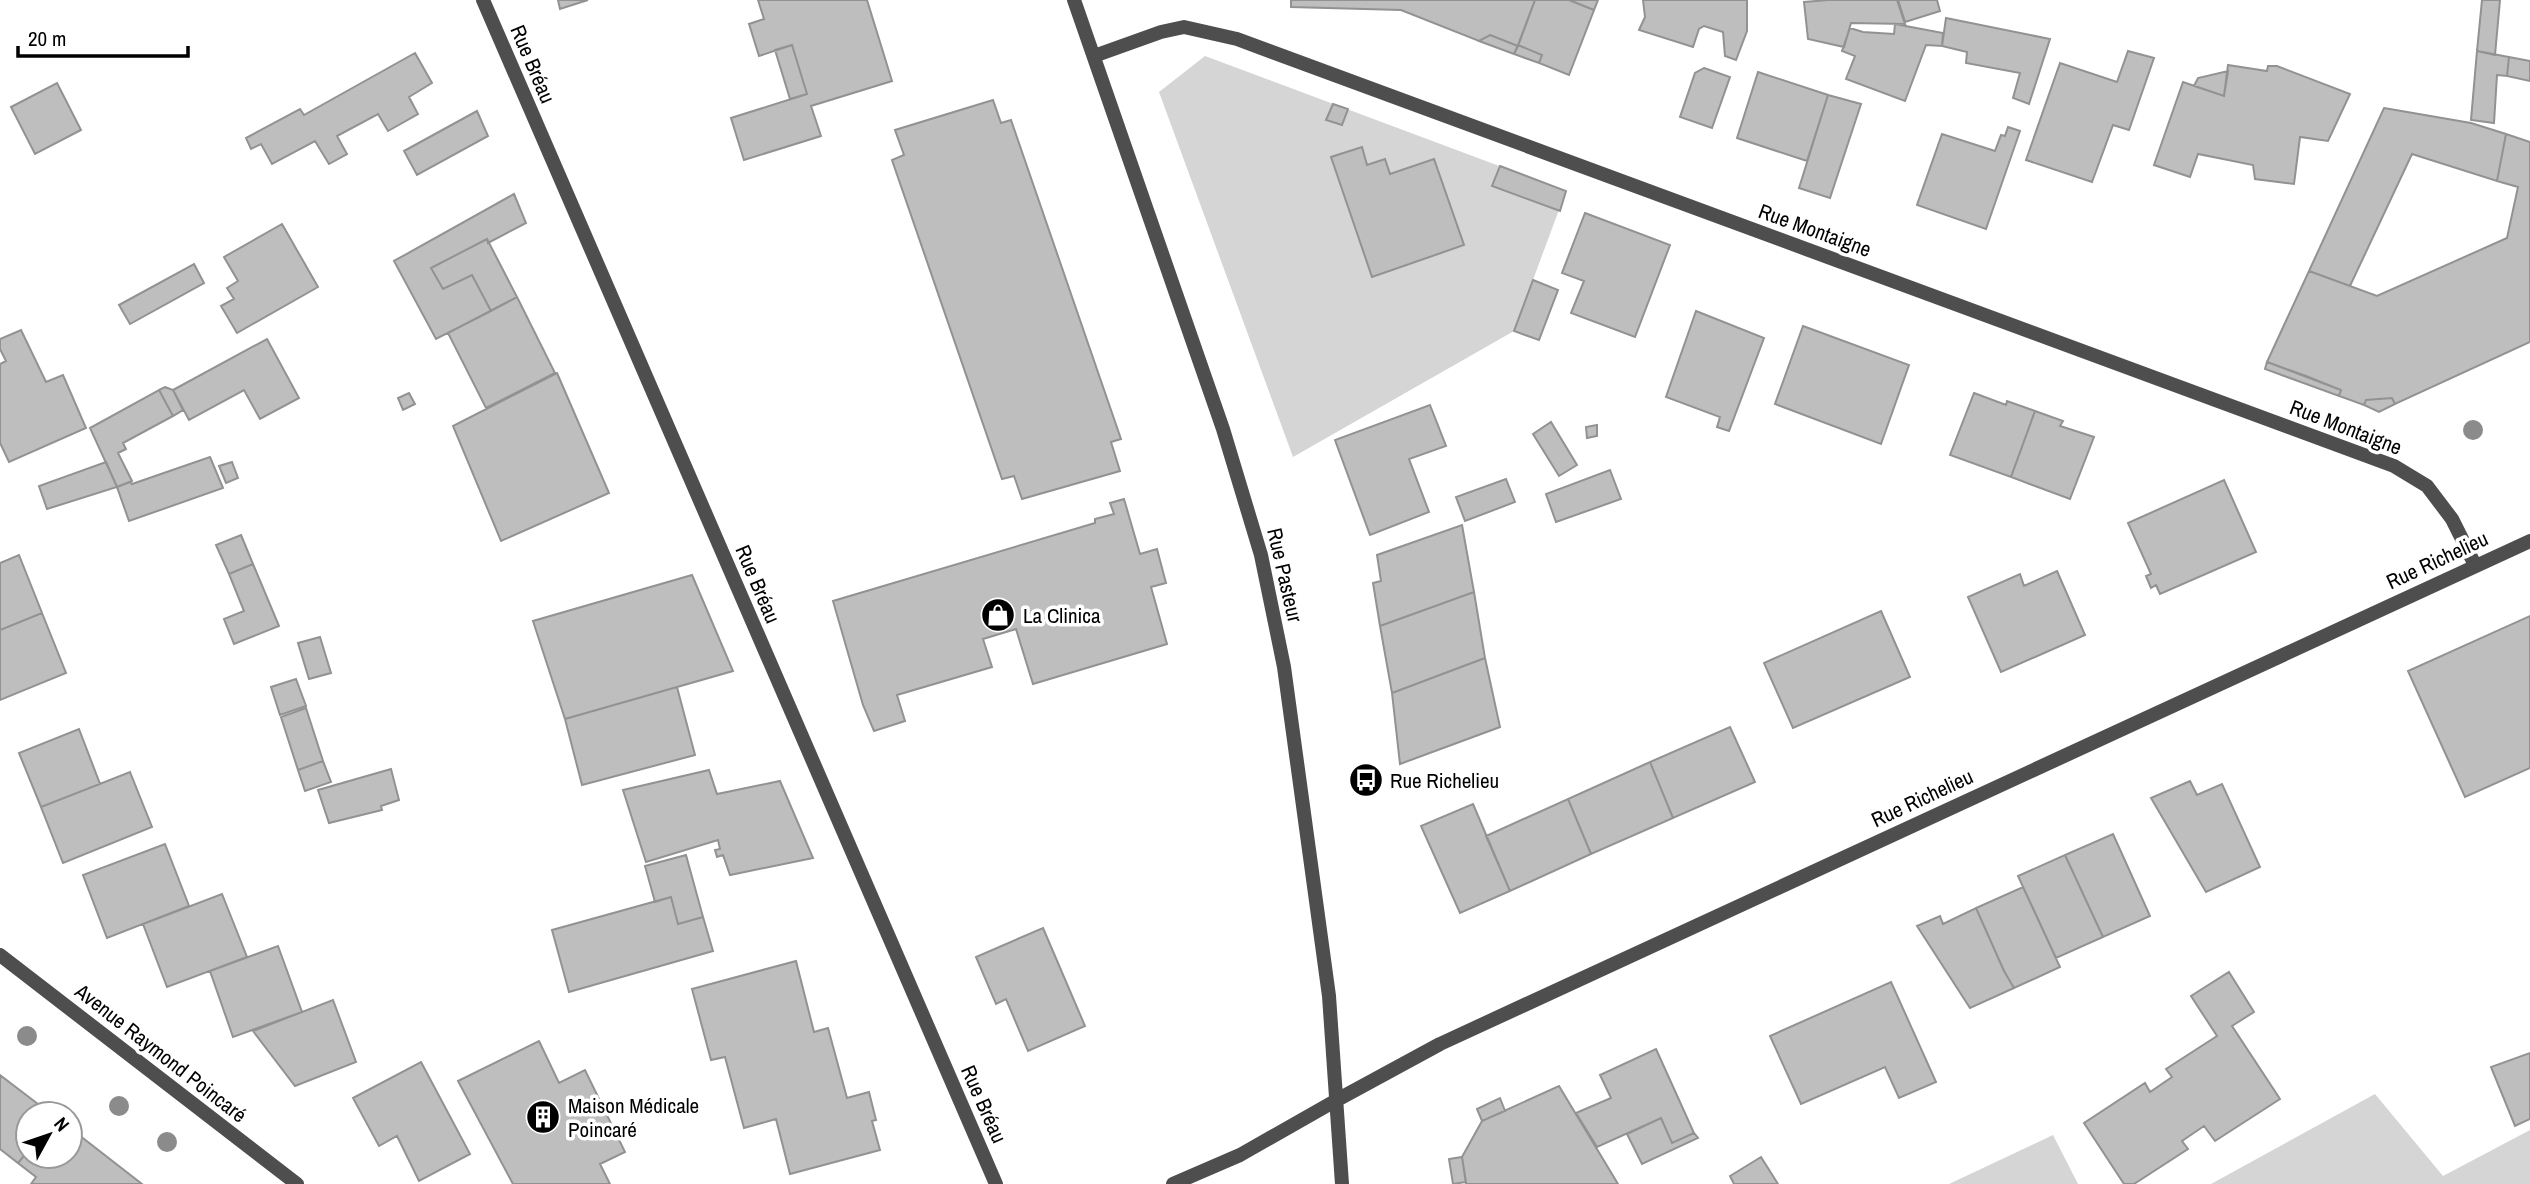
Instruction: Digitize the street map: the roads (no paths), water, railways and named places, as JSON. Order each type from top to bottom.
[{"type":"street","name":"Rue Bréau","points":[[483,0],[996,1184]]},
{"type":"street","name":"Rue Pasteur","points":[[1074,0],[1223,429],[1261,555],[1284,667],[1329,996],[1342,1184]]},
{"type":"street","name":"Rue Montaigne","points":[[1094,56],[1161,32],[1184,27],[1237,39],[1276,53],[2394,466],[2427,486],[2452,519],[2475,565]]},
{"type":"street","name":"Rue Richelieu","points":[[1335,1101],[1440,1044],[2530,541]]},
{"type":"street","name":"Avenue Raymond Poincaré","points":[[0,955],[297,1184]]},
{"type":"street","points":[[1173,1184],[1240,1155],[1335,1101]]},
{"type":"place","name":"La Clinica","points":[[998,615]]},
{"type":"place","name":"Rue Richelieu","points":[[1366,780]]},
{"type":"place","name":"Maison Médicale Poincaré","points":[[543,1117]]}]
